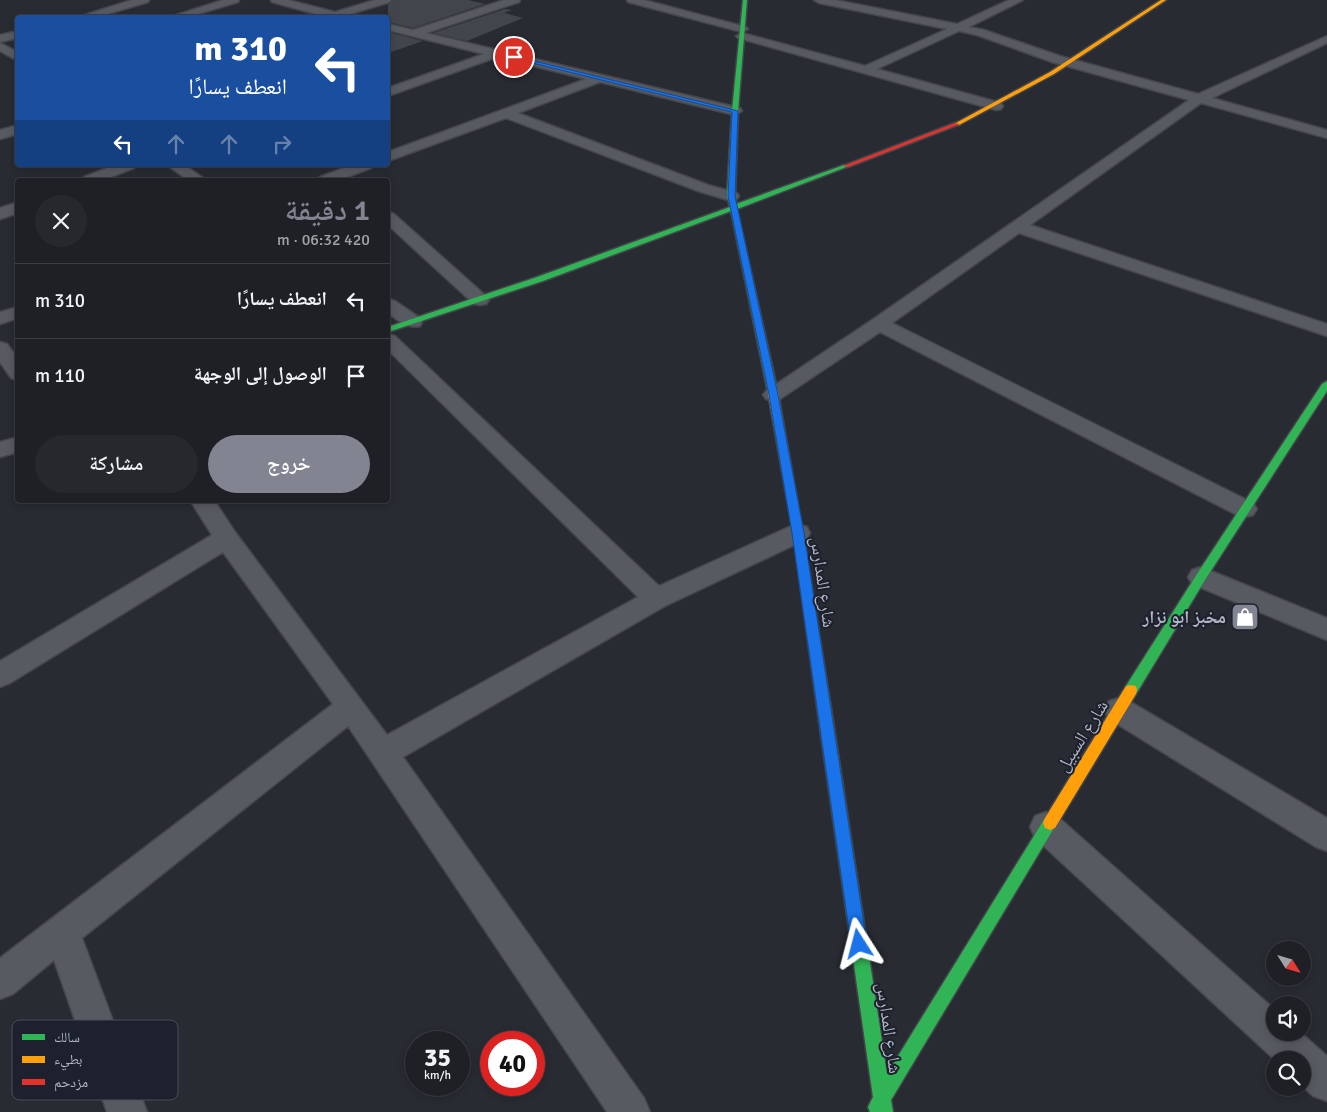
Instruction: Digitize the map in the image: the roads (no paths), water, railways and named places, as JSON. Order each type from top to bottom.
[{"type":"street","points":[[90,15],[144,0]]},
{"type":"street","points":[[182,15],[234,0]]},
{"type":"street","points":[[276,0],[337,15]]},
{"type":"street","points":[[344,15],[386,0]]},
{"type":"street","points":[[414,33],[515,0]]},
{"type":"street","points":[[632,0],[866,70],[996,106]]},
{"type":"street","name":"شارع المدارس","points":[[745,0],[735,111],[732,202],[773,395],[798,533],[884,1112]]},
{"type":"street","points":[[819,0],[959,27],[998,38],[1070,63],[1327,134]]},
{"type":"street","points":[[996,0],[1014,2]]},
{"type":"street","points":[[390,329],[480,300],[732,202],[934,134],[996,106],[1070,63],[1164,0]]},
{"type":"street","points":[[866,70],[1014,2]]},
{"type":"street","points":[[390,27],[735,111]]},
{"type":"street","points":[[0,39],[15,35]]},
{"type":"street","points":[[773,395],[879,324],[1199,99],[1327,39]]},
{"type":"street","points":[[0,46],[15,56]]},
{"type":"street","points":[[390,91],[497,53]]},
{"type":"street","points":[[390,156],[599,78]]},
{"type":"street","points":[[506,113],[709,190],[732,202]]},
{"type":"street","points":[[0,135],[15,131]]},
{"type":"street","points":[[94,178],[124,167]]},
{"type":"street","points":[[182,167],[196,178]]},
{"type":"street","points":[[343,177],[362,167]]},
{"type":"street","points":[[0,214],[15,208]]},
{"type":"street","points":[[390,219],[480,300]]},
{"type":"street","points":[[1018,227],[1327,330]]},
{"type":"street","points":[[390,306],[413,322]]},
{"type":"street","points":[[0,318],[15,313]]},
{"type":"street","points":[[879,324],[1246,508]]},
{"type":"street","points":[[390,342],[656,599]]},
{"type":"street","points":[[0,348],[15,370]]},
{"type":"street","name":"شارع السبيل","points":[[874,1112],[1046,827],[1201,577],[1327,384]]},
{"type":"street","points":[[0,450],[15,445]]},
{"type":"street","points":[[204,503],[226,538],[351,706],[630,1112]]},
{"type":"street","points":[[382,753],[656,599],[798,533]]},
{"type":"street","points":[[0,675],[226,538]]},
{"type":"street","points":[[1201,577],[1327,628]]},
{"type":"street","points":[[0,981],[351,706]]},
{"type":"street","points":[[1119,710],[1327,836]]},
{"type":"street","points":[[1046,827],[1327,1082]]},
{"type":"street","points":[[62,932],[94,1020]]},
{"type":"street","points":[[123,1100],[127,1112]]},
{"type":"place","name":"مخبز ابو نزار","points":[[1245,617]]}]
